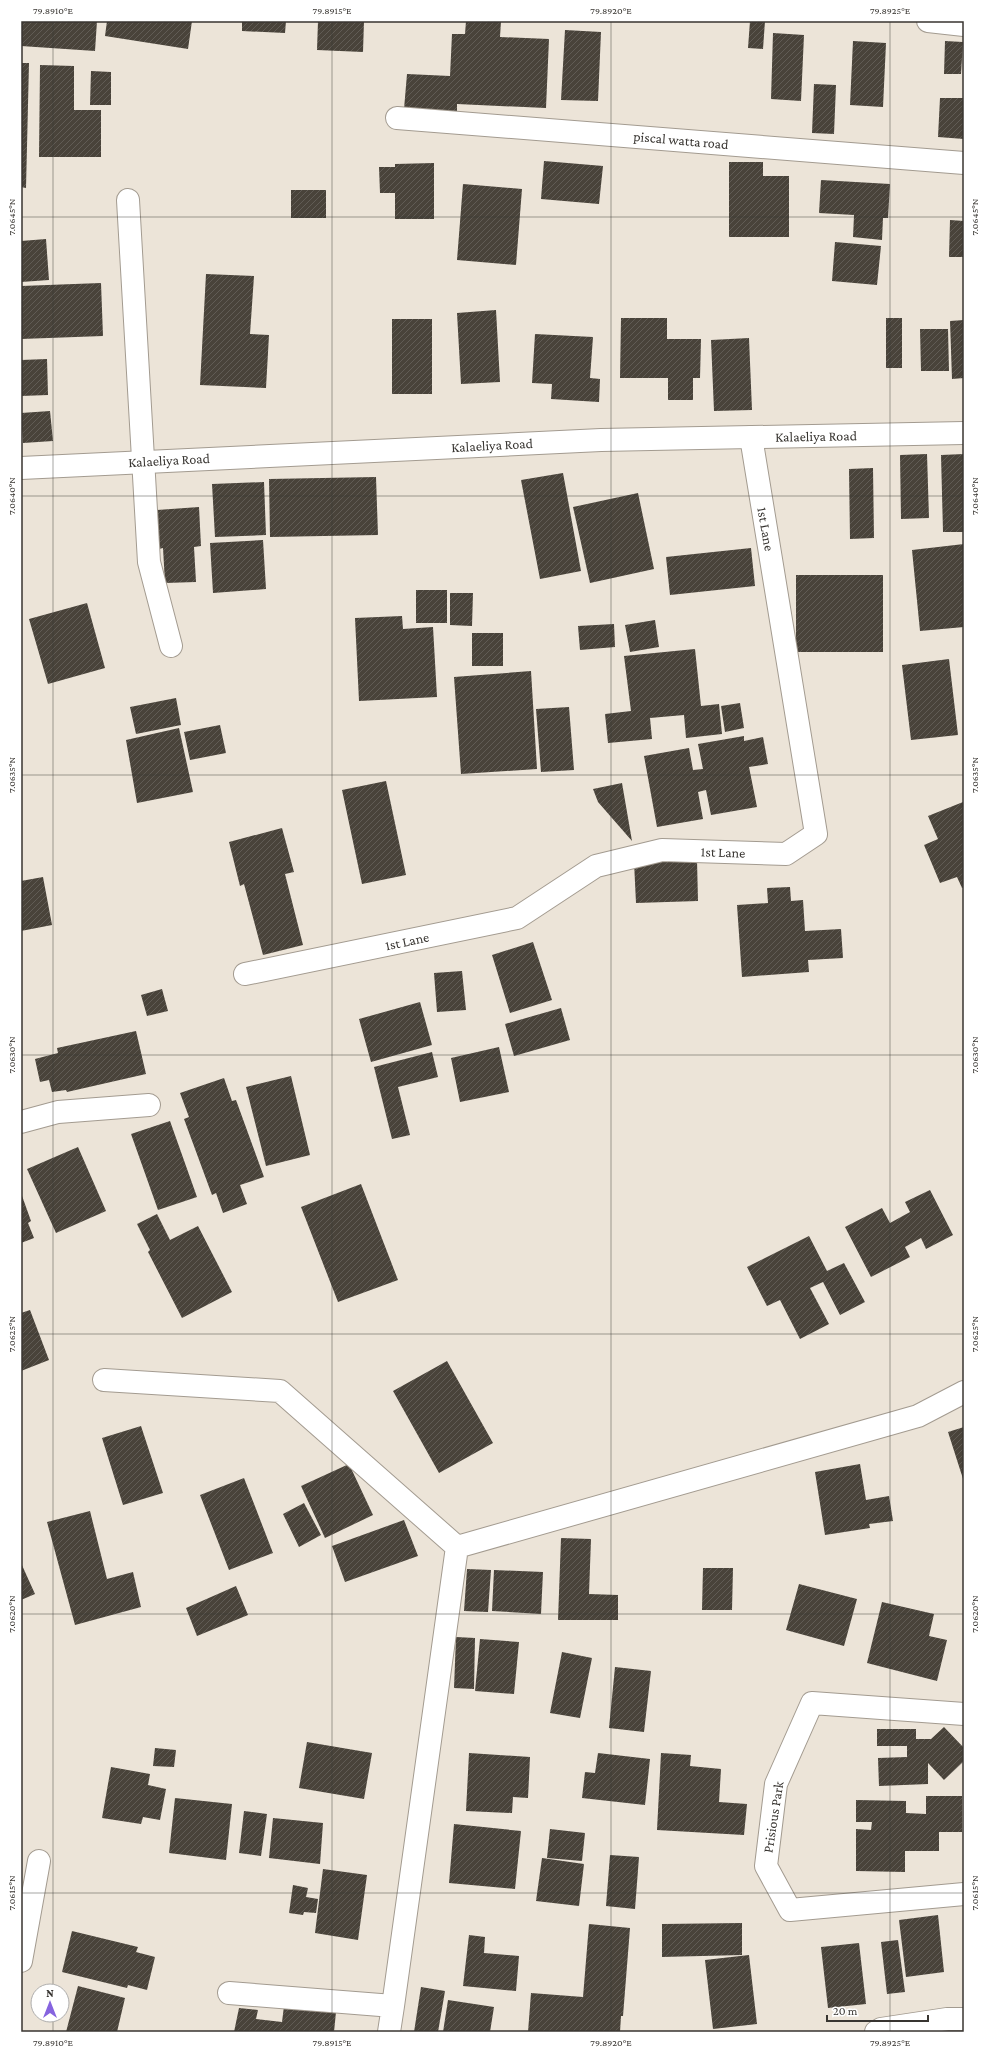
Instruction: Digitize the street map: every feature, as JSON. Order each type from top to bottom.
[{"type":"street","points":[[928,21],[964,25]]},
{"type":"street","name":"piscal watta road","points":[[397,118],[964,163]]},
{"type":"street","points":[[128,200],[149,562],[171,646]]},
{"type":"street","name":"Kalaeliya Road","points":[[21,468],[593,440],[964,433]]},
{"type":"street","name":"1st Lane","points":[[245,974],[517,918],[596,866],[662,850],[786,854],[816,834],[750,437]]},
{"type":"street","points":[[21,1122],[58,1112],[149,1105]]},
{"type":"street","points":[[104,1380],[280,1391],[457,1547]]},
{"type":"street","points":[[457,1547],[918,1416],[964,1392]]},
{"type":"street","points":[[389,2032],[457,1547]]},
{"type":"street","name":"Prisious Park","points":[[964,1714],[812,1703],[776,1784],[766,1866],[790,1910],[964,1894]]},
{"type":"street","points":[[21,1961],[39,1861]]},
{"type":"street","points":[[229,1993],[393,2006]]},
{"type":"street","points":[[876,2032],[947,2019],[964,2019]]},
{"type":"building","points":[[21,21],[97,21],[95,51],[21,46]]},
{"type":"building","points":[[107,21],[192,21],[188,49],[105,36]]},
{"type":"building","points":[[242,21],[286,21],[285,33],[242,31]]},
{"type":"building","points":[[318,21],[364,21],[363,52],[317,50]]},
{"type":"building","points":[[466,21],[501,21],[500,37],[549,39],[546,108],[457,104],[457,112],[404,109],[407,74],[450,76],[452,34],[465,34]]},
{"type":"building","points":[[750,21],[765,21],[763,49],[748,48]]},
{"type":"building","points":[[565,30],[601,32],[598,101],[561,100]]},
{"type":"building","points":[[773,33],[804,35],[801,101],[771,99]]},
{"type":"building","points":[[853,41],[886,43],[883,107],[850,105]]},
{"type":"building","points":[[945,41],[963,42],[961,74],[944,74]]},
{"type":"building","points":[[21,63],[29,63],[26,188],[21,187]]},
{"type":"building","points":[[40,65],[74,66],[74,110],[101,110],[101,157],[39,157]]},
{"type":"building","points":[[91,71],[111,72],[111,105],[90,105]]},
{"type":"building","points":[[814,84],[836,85],[834,134],[812,133]]},
{"type":"building","points":[[940,98],[964,98],[964,139],[938,137]]},
{"type":"building","points":[[544,161],[603,166],[599,204],[541,199]]},
{"type":"building","points":[[729,162],[763,162],[763,176],[789,176],[789,237],[729,237]]},
{"type":"building","points":[[434,163],[434,219],[395,219],[395,193],[380,193],[379,167],[395,167],[395,164]]},
{"type":"building","points":[[821,180],[890,184],[888,218],[883,218],[882,240],[853,237],[854,215],[819,213]]},
{"type":"building","points":[[463,184],[522,189],[516,265],[457,260]]},
{"type":"building","points":[[291,190],[326,190],[326,218],[291,218]]},
{"type":"building","points":[[950,220],[964,221],[964,257],[949,257]]},
{"type":"building","points":[[46,239],[49,280],[21,282],[21,241]]},
{"type":"building","points":[[835,242],[881,246],[877,285],[832,281]]},
{"type":"building","points":[[206,274],[254,276],[250,334],[269,335],[266,388],[200,385]]},
{"type":"building","points":[[101,283],[103,336],[21,339],[21,286]]},
{"type":"building","points":[[496,310],[500,382],[461,384],[457,313]]},
{"type":"building","points":[[621,318],[667,318],[667,339],[701,339],[700,378],[693,378],[693,400],[668,400],[668,378],[620,378]]},
{"type":"building","points":[[886,318],[902,318],[902,368],[886,368]]},
{"type":"building","points":[[392,319],[432,319],[432,394],[392,394]]},
{"type":"building","points":[[964,320],[964,378],[952,379],[950,321]]},
{"type":"building","points":[[920,329],[948,329],[949,371],[921,371]]},
{"type":"building","points":[[535,334],[593,337],[590,378],[600,379],[599,402],[551,399],[552,384],[532,383]]},
{"type":"building","points":[[749,338],[752,410],[714,411],[711,340]]},
{"type":"building","points":[[47,359],[48,395],[21,396],[21,360]]},
{"type":"building","points":[[50,411],[53,441],[23,443],[21,413]]},
{"type":"building","points":[[927,454],[929,518],[901,519],[900,455]]},
{"type":"building","points":[[964,454],[964,532],[943,532],[941,455]]},
{"type":"building","points":[[873,468],[874,538],[850,539],[849,469]]},
{"type":"building","points":[[563,473],[581,571],[540,579],[521,480]]},
{"type":"building","points":[[376,477],[378,535],[270,537],[269,479]]},
{"type":"building","points":[[264,482],[266,535],[215,537],[212,484]]},
{"type":"building","points":[[638,493],[654,569],[590,583],[573,507]]},
{"type":"building","points":[[199,507],[201,546],[194,547],[196,582],[165,583],[163,548],[159,549],[157,510]]},
{"type":"building","points":[[263,540],[266,589],[213,593],[210,543]]},
{"type":"building","points":[[964,544],[964,627],[920,631],[912,550]]},
{"type":"building","points":[[751,548],[755,586],[670,595],[666,557]]},
{"type":"building","points":[[796,575],[883,575],[883,652],[796,652]]},
{"type":"building","points":[[416,590],[447,590],[447,623],[416,623]]},
{"type":"building","points":[[450,593],[473,593],[472,626],[450,625]]},
{"type":"building","points":[[87,603],[105,668],[48,684],[29,619]]},
{"type":"building","points":[[402,616],[403,629],[433,627],[437,697],[359,701],[355,618]]},
{"type":"building","points":[[655,620],[659,647],[630,652],[625,625]]},
{"type":"building","points":[[614,624],[615,647],[580,650],[578,626]]},
{"type":"building","points":[[472,633],[503,633],[503,666],[472,666]]},
{"type":"building","points":[[695,649],[701,706],[719,704],[722,734],[686,738],[684,715],[650,718],[652,739],[608,743],[605,714],[631,711],[624,656]]},
{"type":"building","points":[[949,659],[958,735],[911,740],[902,665]]},
{"type":"building","points":[[531,671],[537,769],[461,774],[454,677]]},
{"type":"building","points":[[176,698],[181,725],[136,734],[130,707]]},
{"type":"building","points":[[740,703],[744,728],[725,732],[721,706]]},
{"type":"building","points":[[569,707],[574,770],[541,772],[536,709]]},
{"type":"building","points":[[220,725],[226,753],[190,760],[184,732]]},
{"type":"building","points":[[179,728],[193,792],[137,803],[126,740]]},
{"type":"building","points":[[744,736],[744,741],[763,737],[768,764],[749,767],[757,807],[711,815],[706,790],[698,792],[703,819],[657,827],[644,756],[689,748],[693,770],[703,769],[698,744]]},
{"type":"building","points":[[386,781],[406,875],[362,884],[342,790]]},
{"type":"building","points":[[622,783],[632,841],[598,802],[593,789]]},
{"type":"building","points":[[963,802],[964,887],[962,888],[957,877],[940,883],[924,845],[938,839],[928,816]]},
{"type":"building","points":[[282,828],[294,872],[285,874],[303,945],[263,955],[244,884],[240,886],[229,842]]},
{"type":"building","points":[[697,860],[698,901],[636,903],[634,862]]},
{"type":"building","points":[[43,877],[52,925],[21,931],[21,881]]},
{"type":"building","points":[[790,887],[791,901],[803,900],[805,931],[841,929],[843,958],[808,960],[809,972],[742,977],[737,905],[768,903],[767,888]]},
{"type":"building","points":[[533,942],[552,1000],[510,1013],[492,955]]},
{"type":"building","points":[[462,971],[466,1010],[437,1012],[434,973]]},
{"type":"building","points":[[162,989],[168,1011],[147,1016],[141,995]]},
{"type":"building","points":[[420,1002],[432,1045],[371,1062],[359,1019]]},
{"type":"building","points":[[561,1008],[570,1040],[514,1056],[505,1024]]},
{"type":"building","points":[[136,1031],[146,1074],[67,1092],[66,1090],[52,1092],[49,1080],[40,1082],[35,1059],[58,1053],[57,1048]]},
{"type":"building","points":[[499,1047],[509,1092],[460,1102],[451,1058]]},
{"type":"building","points":[[432,1052],[438,1077],[398,1087],[410,1135],[392,1139],[374,1067]]},
{"type":"building","points":[[291,1076],[310,1155],[266,1166],[246,1087]]},
{"type":"building","points":[[224,1078],[232,1101],[236,1100],[264,1177],[240,1185],[247,1204],[223,1213],[216,1193],[212,1195],[184,1119],[189,1117],[180,1093]]},
{"type":"building","points":[[170,1121],[197,1197],[158,1210],[131,1134]]},
{"type":"building","points":[[78,1147],[106,1211],[56,1233],[27,1169]]},
{"type":"building","points":[[361,1184],[398,1280],[338,1302],[301,1207]]},
{"type":"building","points":[[930,1190],[953,1235],[926,1249],[921,1238],[905,1247],[910,1257],[871,1277],[845,1227],[882,1208],[890,1223],[910,1212],[905,1202]]},
{"type":"building","points":[[21,1193],[31,1221],[28,1223],[34,1238],[21,1243]]},
{"type":"building","points":[[157,1214],[170,1240],[198,1226],[232,1292],[182,1318],[148,1252],[150,1250],[137,1224]]},
{"type":"building","points":[[809,1236],[827,1271],[844,1263],[865,1302],[840,1315],[823,1282],[810,1288],[829,1324],[800,1339],[780,1300],[767,1306],[747,1267]]},
{"type":"building","points":[[30,1310],[49,1360],[21,1371],[21,1313]]},
{"type":"building","points":[[447,1361],[493,1443],[439,1473],[393,1391]]},
{"type":"building","points":[[141,1426],[163,1493],[123,1505],[102,1438]]},
{"type":"building","points":[[964,1427],[964,1482],[948,1432]]},
{"type":"building","points":[[349,1464],[373,1515],[325,1538],[301,1486]]},
{"type":"building","points":[[860,1464],[866,1500],[889,1496],[893,1521],[869,1524],[870,1528],[825,1535],[815,1472]]},
{"type":"building","points":[[244,1478],[273,1553],[229,1570],[200,1495]]},
{"type":"building","points":[[304,1503],[321,1535],[299,1547],[283,1514]]},
{"type":"building","points":[[90,1511],[107,1579],[133,1572],[141,1607],[75,1625],[47,1522]]},
{"type":"building","points":[[404,1520],[418,1556],[345,1582],[332,1546]]},
{"type":"building","points":[[561,1538],[591,1539],[589,1594],[618,1595],[618,1620],[558,1620]]},
{"type":"building","points":[[21,1563],[35,1594],[21,1600]]},
{"type":"building","points":[[703,1568],[733,1568],[732,1610],[702,1610]]},
{"type":"building","points":[[467,1569],[491,1570],[488,1612],[464,1611]]},
{"type":"building","points":[[494,1570],[543,1572],[541,1614],[492,1611]]},
{"type":"building","points":[[799,1584],[857,1599],[844,1646],[786,1630]]},
{"type":"building","points":[[236,1586],[248,1615],[197,1636],[186,1608]]},
{"type":"building","points":[[882,1602],[934,1614],[929,1636],[947,1640],[937,1681],[867,1663]]},
{"type":"building","points":[[456,1637],[475,1638],[474,1689],[454,1688]]},
{"type":"building","points":[[480,1639],[519,1642],[514,1694],[475,1691]]},
{"type":"building","points":[[562,1652],[592,1658],[580,1718],[550,1713]]},
{"type":"building","points":[[615,1667],[651,1671],[644,1732],[609,1728]]},
{"type":"building","points":[[944,1727],[964,1748],[964,1761],[944,1780],[928,1763],[928,1784],[879,1786],[878,1758],[907,1757],[907,1746],[877,1746],[877,1729],[916,1729],[916,1739],[931,1739]]},
{"type":"building","points":[[307,1742],[372,1753],[364,1799],[299,1788]]},
{"type":"building","points":[[155,1748],[176,1750],[174,1767],[153,1766]]},
{"type":"building","points":[[469,1753],[530,1757],[528,1798],[513,1797],[512,1813],[466,1811]]},
{"type":"building","points":[[598,1753],[650,1759],[645,1805],[582,1798],[585,1772],[595,1773]]},
{"type":"building","points":[[661,1753],[691,1755],[690,1766],[721,1769],[719,1802],[747,1804],[744,1835],[657,1830]]},
{"type":"building","points":[[111,1767],[150,1774],[148,1785],[166,1789],[160,1820],[143,1817],[141,1824],[102,1818]]},
{"type":"building","points":[[926,1796],[962,1796],[962,1832],[939,1832],[939,1851],[905,1851],[905,1872],[856,1871],[856,1829],[871,1830],[872,1822],[856,1822],[856,1800],[906,1801],[906,1813],[926,1814]]},
{"type":"building","points":[[175,1798],[232,1804],[226,1860],[169,1853]]},
{"type":"building","points":[[244,1811],[267,1814],[261,1856],[239,1853]]},
{"type":"building","points":[[273,1818],[323,1823],[320,1864],[269,1858]]},
{"type":"building","points":[[454,1824],[521,1831],[515,1889],[449,1883]]},
{"type":"building","points":[[550,1829],[585,1833],[582,1861],[547,1858]]},
{"type":"building","points":[[610,1855],[639,1857],[635,1909],[606,1906]]},
{"type":"building","points":[[542,1858],[584,1864],[579,1906],[536,1901]]},
{"type":"building","points":[[323,1869],[367,1875],[358,1940],[315,1933]]},
{"type":"building","points":[[293,1885],[308,1888],[306,1897],[318,1899],[316,1913],[304,1912],[303,1915],[289,1913]]},
{"type":"building","points":[[938,1915],[944,1972],[906,1977],[899,1920]]},
{"type":"building","points":[[742,1923],[742,1955],[662,1957],[662,1924]]},
{"type":"building","points":[[589,1924],[630,1928],[623,2016],[621,2016],[620,2032],[528,2032],[531,1993],[583,1997]]},
{"type":"building","points":[[72,1931],[138,1947],[136,1952],[155,1957],[147,1990],[128,1985],[127,1988],[62,1972]]},
{"type":"building","points":[[469,1935],[485,1937],[484,1953],[519,1956],[516,1991],[463,1986]]},
{"type":"building","points":[[898,1940],[905,1992],[887,1994],[881,1942]]},
{"type":"building","points":[[859,1943],[866,2004],[828,2008],[821,1947]]},
{"type":"building","points":[[749,1955],[757,2024],[713,2029],[705,1960]]},
{"type":"building","points":[[78,1986],[125,1998],[117,2032],[66,2032],[68,2023],[70,2023],[70,2017]]},
{"type":"building","points":[[421,1987],[445,1991],[438,2032],[414,2032]]},
{"type":"building","points":[[448,2000],[494,2007],[490,2032],[443,2032]]},
{"type":"building","points":[[284,2006],[336,2012],[334,2032],[234,2032],[239,2008],[258,2010],[256,2019],[282,2022]]}]
